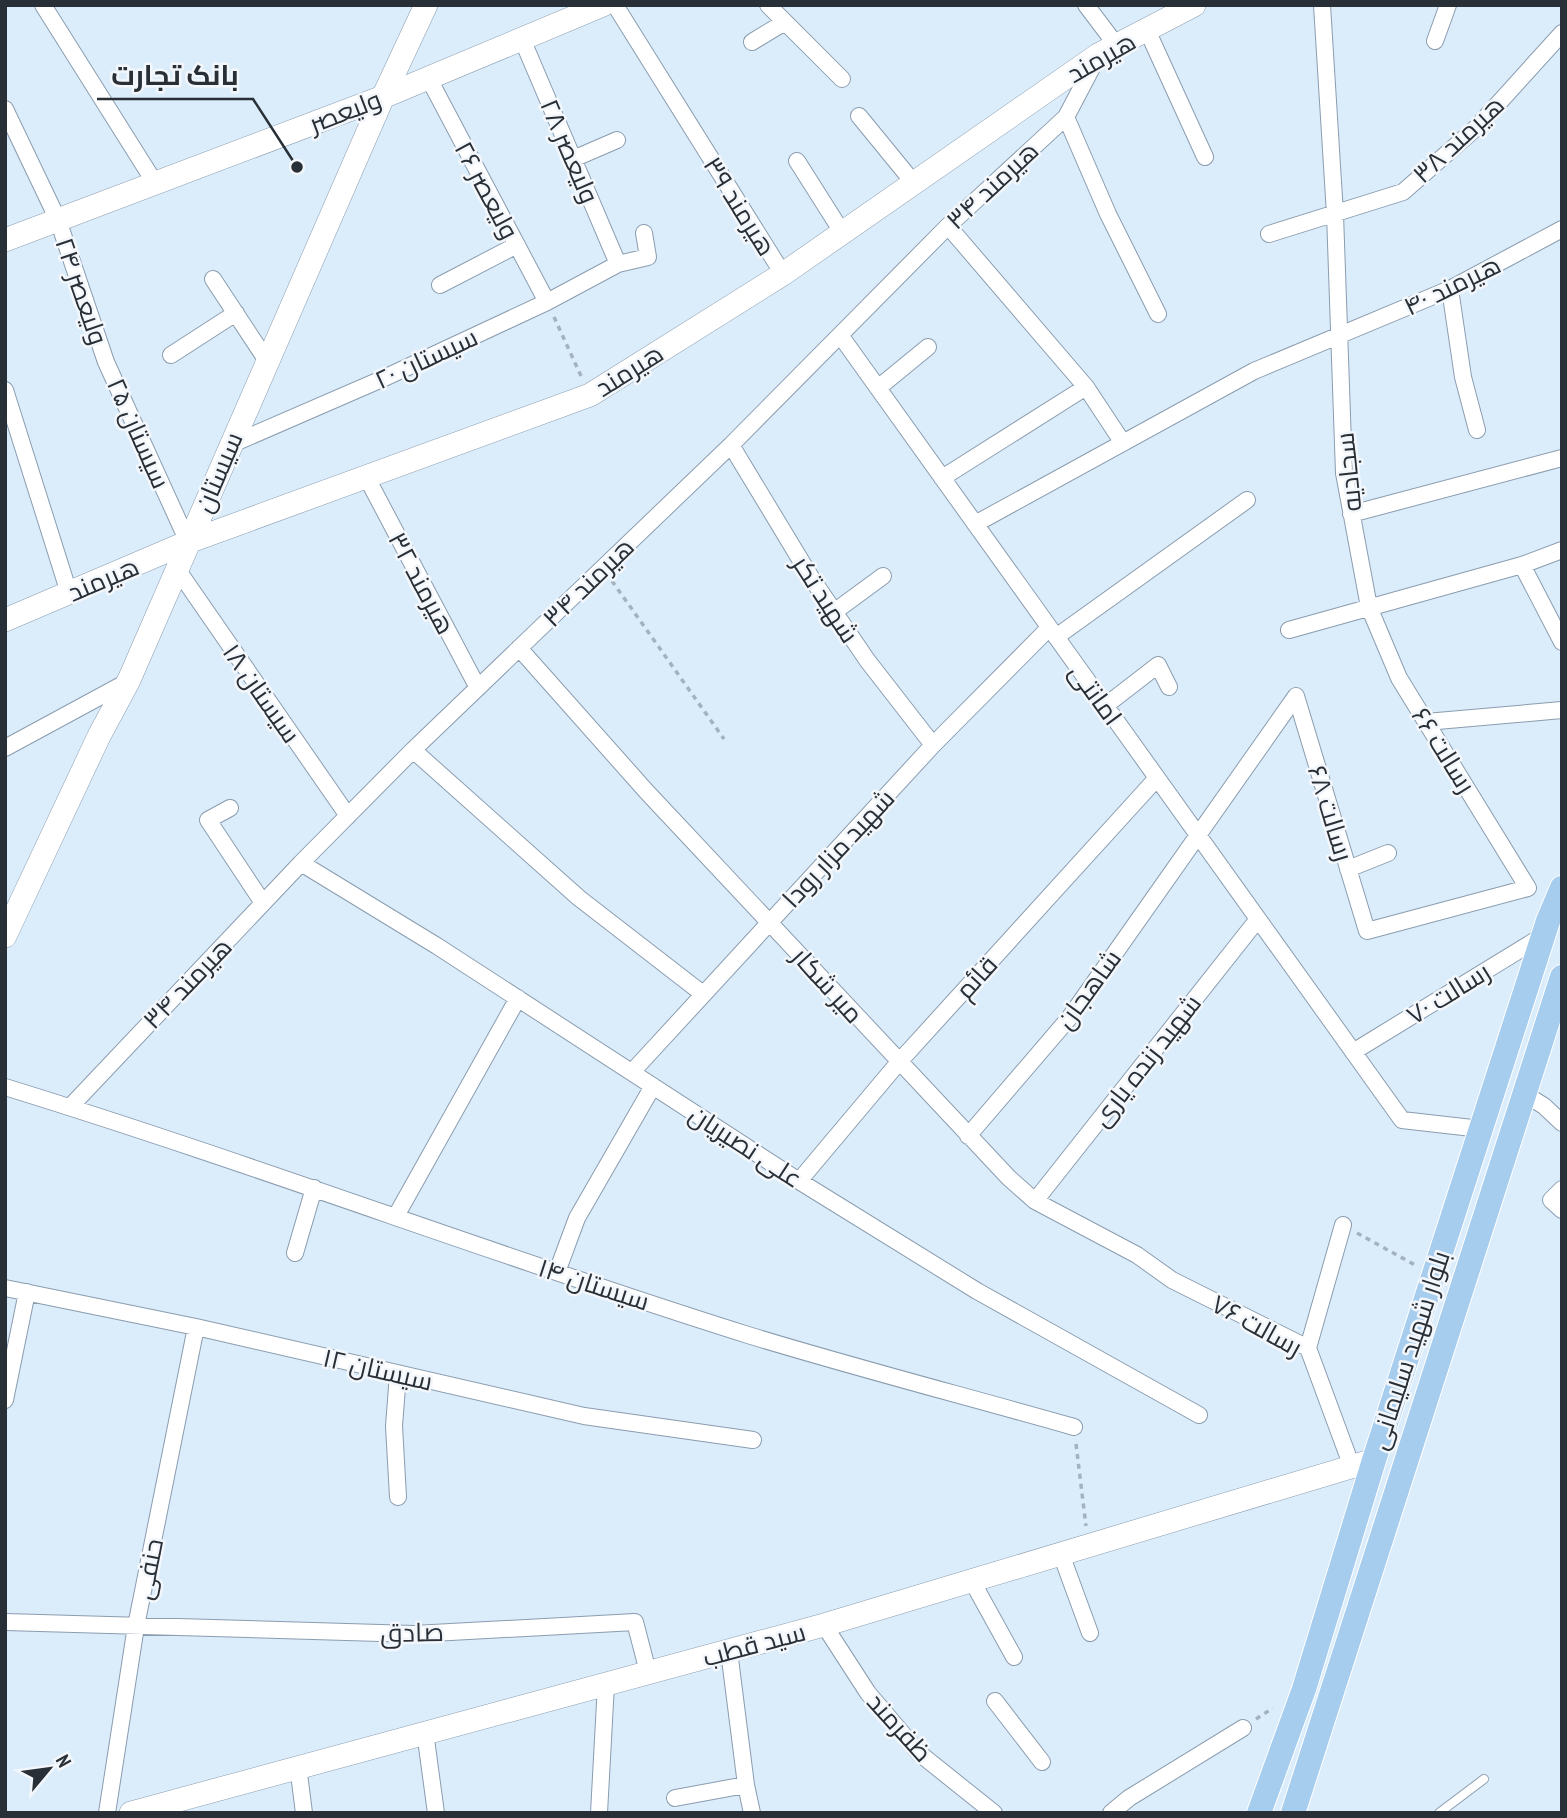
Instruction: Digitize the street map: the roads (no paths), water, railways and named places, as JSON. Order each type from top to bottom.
[{"type":"main road","name":"بلوار شهید سلیمانی","points":[[1259,1813],[1304,1689],[1363,1464],[1433,1275],[1544,934],[1562,888]]},
{"type":"main road","name":"بلوار شهید سلیمانی","points":[[1293,1813],[1562,977]]},
{"type":"street","points":[[43,5],[155,183]]},
{"type":"street","name":"سیستان","points":[[5,936],[99,736],[129,680],[383,96],[426,5]]},
{"type":"street","name":"ولیعصر","points":[[5,240],[383,96],[603,5]]},
{"type":"street","name":"هیرمند ۳۹","points":[[615,5],[783,274]]},
{"type":"street","points":[[768,5],[842,79]]},
{"type":"street","points":[[1086,5],[1107,50]]},
{"type":"street","name":"هیرمند","points":[[5,620],[188,542],[590,395],[783,274],[1107,50],[1194,5]]},
{"type":"street","points":[[1322,5],[1335,214],[1339,335]]},
{"type":"street","points":[[1435,41],[1448,5]]},
{"type":"street","points":[[752,42],[785,22]]},
{"type":"street","points":[[1147,30],[1205,157]]},
{"type":"street","name":"هیرمند ۳۸","points":[[1269,234],[1403,191],[1477,127],[1562,33]]},
{"type":"street","name":"ولیعصر ۲۸","points":[[522,39],[618,264]]},
{"type":"street","name":"هیرمند ۳۴","points":[[69,1107],[301,863],[413,750],[731,445],[948,226],[1066,117],[1107,50]]},
{"type":"street","name":"ولیعصر ۲۶","points":[[428,77],[547,302]]},
{"type":"street","name":"ولیعصر ۲۴","points":[[5,109],[58,220],[106,362]]},
{"type":"street","points":[[859,116],[913,182]]},
{"type":"street","points":[[1066,117],[1108,214],[1158,314]]},
{"type":"street","points":[[573,159],[617,141]]},
{"type":"street","points":[[797,162],[842,232]]},
{"type":"street","points":[[948,226],[1086,387],[1123,443]]},
{"type":"street","name":"هیرمند ۴۰","points":[[975,524],[1254,371],[1450,289],[1562,229]]},
{"type":"street","name":"سیستان ۲۰","points":[[230,445],[382,379],[547,302],[618,264],[648,257],[644,233]]},
{"type":"street","points":[[440,285],[517,245]]},
{"type":"street","points":[[214,279],[267,361]]},
{"type":"street","points":[[1450,289],[1462,377],[1476,430]]},
{"type":"street","points":[[172,355],[236,313]]},
{"type":"street","name":"امانتی","points":[[840,335],[1402,1120],[1481,1129]]},
{"type":"street","name":"سجادیه","points":[[1339,335],[1344,473],[1369,607]]},
{"type":"street","points":[[878,388],[928,347]]},
{"type":"street","name":"سیستان ۲۵","points":[[106,362],[188,542]]},
{"type":"street","points":[[943,478],[1086,387]]},
{"type":"street","points":[[5,390],[69,593]]},
{"type":"street","name":"شهید تکر","points":[[731,445],[834,612],[867,660],[933,744]]},
{"type":"street","points":[[1351,514],[1562,458]]},
{"type":"street","name":"هیرمند ۳۲","points":[[367,478],[478,688]]},
{"type":"street","name":"شهید مزار رودا","points":[[632,1072],[933,744],[1052,632],[1247,500]]},
{"type":"street","points":[[1289,630],[1522,565],[1562,550]]},
{"type":"street","points":[[1522,565],[1562,642]]},
{"type":"street","name":"سیستان ۱۸","points":[[177,569],[348,816]]},
{"type":"street","points":[[834,612],[883,576]]},
{"type":"street","name":"رسالت ۶۶","points":[[1369,607],[1399,678],[1528,888]]},
{"type":"street","name":"میر شکار","points":[[519,648],[646,791],[1009,1178],[1035,1200],[1138,1255],[1172,1280]]},
{"type":"street","points":[[1105,706],[1158,665],[1169,687]]},
{"type":"street","points":[[5,748],[129,680]]},
{"type":"street","name":"رسالت ۶۸","points":[[1198,835],[1296,696],[1367,932],[1528,888]]},
{"type":"street","points":[[1426,722],[1562,710]]},
{"type":"street","points":[[413,750],[579,898],[703,995]]},
{"type":"street","name":"قائم","points":[[799,1181],[899,1062],[1157,778]]},
{"type":"street","points":[[230,808],[208,820],[263,903]]},
{"type":"street","name":"شاهجان","points":[[968,1136],[1070,1017],[1198,835]]},
{"type":"street","points":[[1348,869],[1388,853]]},
{"type":"street","name":"علی نصیریان","points":[[301,863],[437,946],[799,1181],[977,1291],[1199,1415]]},
{"type":"street","name":"شهید زنده یاری","points":[[1035,1200],[1258,919]]},
{"type":"street","name":"رسالت ۷۰","points":[[1353,1052],[1544,934]]},
{"type":"street","points":[[396,1216],[518,998]]},
{"type":"street","points":[[557,1272],[577,1218],[653,1086]]},
{"type":"street","name":"سیستان ۱۴","points":[[5,1087],[750,1335],[1074,1427]]},
{"type":"street","points":[[1523,1093],[1544,1106],[1562,1123]]},
{"type":"street","points":[[295,1253],[314,1188]]},
{"type":"street","points":[[1562,1189],[1551,1200],[1562,1210]]},
{"type":"street","points":[[1308,1348],[1343,1225]]},
{"type":"street","name":"رسالت ۷۶","points":[[1172,1280],[1308,1348],[1363,1464]]},
{"type":"street","name":"سیستان ۱۲","points":[[5,1288],[196,1327],[584,1416],[753,1440]]},
{"type":"street","points":[[5,1401],[27,1292]]},
{"type":"street","name":"حنفی","points":[[107,1813],[136,1626],[196,1327]]},
{"type":"street","points":[[398,1374],[394,1426],[398,1497]]},
{"type":"street","name":"سید قطب","points":[[135,1812],[824,1625],[1363,1464]]},
{"type":"street","points":[[1061,1554],[1090,1633]]},
{"type":"street","points":[[972,1581],[1014,1657]]},
{"type":"street","points":[[5,1622],[136,1626]]},
{"type":"street","name":"صادق","points":[[136,1626],[414,1634],[635,1622],[648,1672]]},
{"type":"street","name":"ظفرمند","points":[[824,1625],[868,1693],[919,1753],[994,1813]]},
{"type":"street","points":[[729,1651],[752,1813]]},
{"type":"street","points":[[599,1813],[606,1684]]},
{"type":"street","points":[[995,1701],[1042,1762]]},
{"type":"street","points":[[1111,1813],[1129,1798],[1243,1728]]},
{"type":"street","points":[[425,1732],[436,1813]]},
{"type":"street","points":[[298,1766],[304,1813]]},
{"type":"street","points":[[675,1798],[746,1785]]},
{"type":"lane","points":[[1439,1813],[1484,1779]]},
{"type":"place","name":"بانک تجارت","points":[[297,167]]}]
